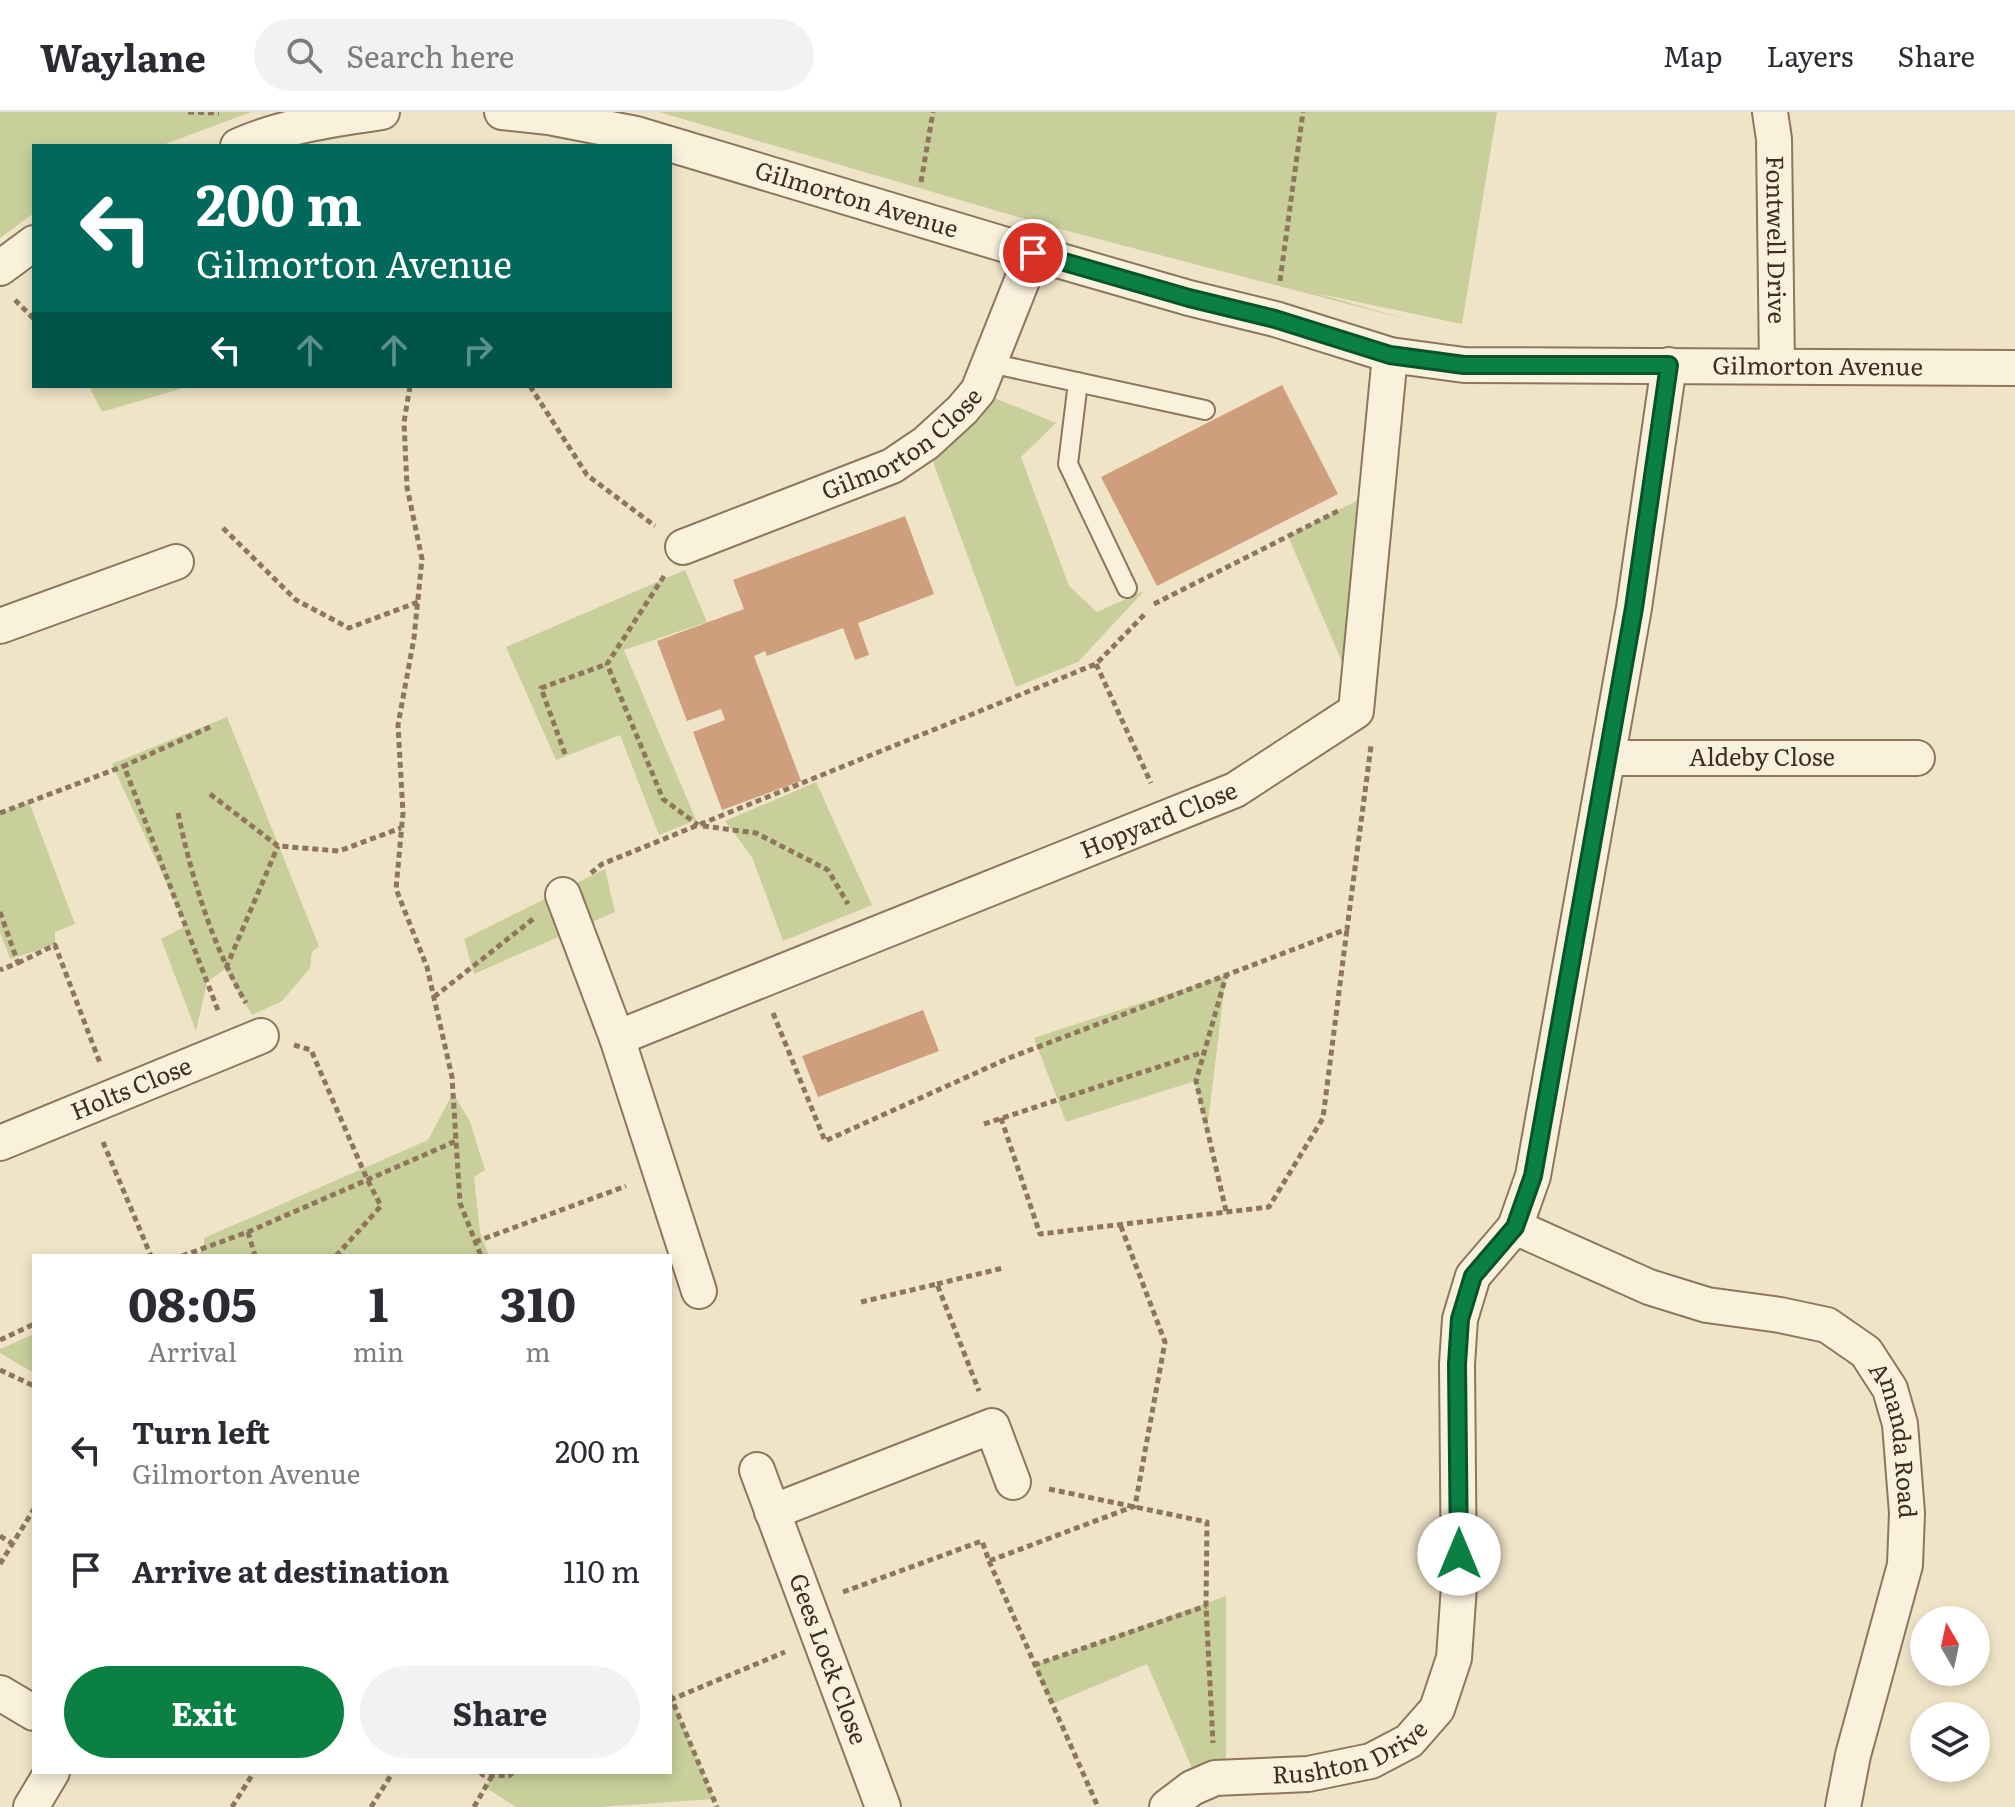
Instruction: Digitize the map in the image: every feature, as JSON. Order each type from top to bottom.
[{"type":"street","points":[[243,144],[315,122],[382,112]]},
{"type":"street","name":"Gilmorton Avenue","points":[[502,112],[549,117],[636,134],[669,144]]},
{"type":"street","name":"Fontwell Drive","points":[[1770,112],[1774,139],[1777,366]]},
{"type":"street","name":"Gilmorton Avenue","points":[[672,145],[1390,355],[1464,365],[2015,368]]},
{"type":"street","points":[[0,268],[32,244]]},
{"type":"street","name":"Gilmorton Close","points":[[683,547],[892,466],[926,443],[978,391],[1033,253]]},
{"type":"street","points":[[1356,711],[1390,355]]},
{"type":"street","name":"Rushton Drive","points":[[1215,1778],[1308,1774],[1371,1761],[1409,1741],[1437,1709],[1454,1658],[1459,1586],[1457,1364],[1460,1319],[1473,1276],[1515,1227],[1533,1176],[1634,608],[1669,365]]},
{"type":"street","points":[[0,626],[176,562]]},
{"type":"street","name":"Hopyard Close","points":[[617,1038],[1235,790],[1356,711]]},
{"type":"street","name":"Aldeby Close","points":[[1608,758],[1917,758]]},
{"type":"street","points":[[563,895],[617,1038],[699,1291]]},
{"type":"street","name":"Holts Close","points":[[0,1143],[247,1041]]},
{"type":"street","name":"Amanda Road","points":[[1515,1227],[1649,1287],[1707,1305],[1827,1325],[1866,1352],[1890,1389],[1900,1424],[1907,1513],[1905,1565],[1853,1755],[1843,1807]]},
{"type":"street","points":[[772,1512],[992,1426],[1013,1482]]},
{"type":"street","name":"Gees Lock Close","points":[[757,1470],[883,1807]]},
{"type":"street","points":[[0,1693],[32,1712]]},
{"type":"street","points":[[31,1807],[51,1774]]},
{"type":"street","points":[[1167,1807],[1192,1788],[1215,1778]]},
{"type":"lane","points":[[990,363],[1205,410]]},
{"type":"lane","points":[[1078,382],[1068,464],[1127,588]]},
{"type":"path","points":[[915,218],[933,112]]},
{"type":"path","points":[[1275,319],[1303,112]]},
{"type":"path","points":[[410,388],[404,422],[407,487],[422,559],[398,725],[401,828],[396,889],[427,967],[434,997],[452,1077],[460,1203],[480,1254]]},
{"type":"path","points":[[531,388],[587,475],[683,547],[607,664],[541,688],[565,754]]},
{"type":"path","points":[[434,997],[602,864],[1096,664],[1157,601],[1378,490]]},
{"type":"path","points":[[223,528],[296,600],[349,628],[418,602]]},
{"type":"path","points":[[607,664],[663,799],[700,825],[756,833],[828,870],[867,938]]},
{"type":"path","points":[[1096,664],[1167,818]]},
{"type":"path","points":[[1001,1118],[1040,1234],[1269,1207],[1323,1118],[1373,732],[1356,711]]},
{"type":"path","points":[[0,813],[124,766],[210,727]]},
{"type":"path","points":[[124,766],[247,1041]]},
{"type":"path","points":[[210,794],[278,846],[339,851],[401,828]]},
{"type":"path","points":[[178,813],[189,866],[226,969],[247,1041]]},
{"type":"path","points":[[226,969],[278,846]]},
{"type":"path","points":[[0,912],[18,963]]},
{"type":"path","points":[[760,981],[825,1141],[1009,1058],[1347,929]]},
{"type":"path","points":[[0,970],[55,945],[101,1103],[150,1254]]},
{"type":"path","points":[[1226,975],[1196,1081],[1226,1211]]},
{"type":"path","points":[[247,1041],[311,1050],[381,1206],[338,1254]]},
{"type":"path","points":[[984,1124],[1204,1052]]},
{"type":"path","points":[[187,1254],[248,1232],[456,1141]]},
{"type":"path","points":[[475,1242],[661,1173]]},
{"type":"path","points":[[1120,1224],[1165,1342],[1135,1506]]},
{"type":"path","points":[[248,1232],[254,1254]]},
{"type":"path","points":[[861,1302],[1003,1268]]},
{"type":"path","points":[[937,1284],[992,1426]]},
{"type":"path","points":[[0,1340],[32,1325]]},
{"type":"path","points":[[0,1370],[32,1385]]},
{"type":"path","points":[[1013,1482],[1207,1522],[1206,1606],[1215,1778]]},
{"type":"path","points":[[989,1561],[1135,1506]]},
{"type":"path","points":[[0,1564],[32,1512]]},
{"type":"path","points":[[0,1536],[13,1544]]},
{"type":"path","points":[[807,1605],[982,1541],[1098,1807]]},
{"type":"path","points":[[1034,1665],[1206,1606]]},
{"type":"path","points":[[672,1698],[819,1638]]},
{"type":"path","points":[[672,1700],[717,1807]]},
{"type":"path","points":[[232,1807],[253,1774]]},
{"type":"path","points":[[371,1807],[392,1774]]},
{"type":"path","points":[[474,1807],[493,1774],[511,1774]]},
{"type":"green space","points":[[0,112],[251,112],[165,144],[32,144],[32,214],[0,238]]},
{"type":"green space","points":[[659,112],[1497,112],[1462,324],[1315,293],[1417,322],[1056,228]]},
{"type":"green space","points":[[90,388],[183,388],[102,412]]},
{"type":"green space","points":[[978,391],[1056,423],[1021,457],[1069,586],[1097,612],[1144,591],[1078,662],[1016,687],[926,443]]},
{"type":"green space","points":[[1366,496],[1351,683],[1288,536]]},
{"type":"green space","points":[[685,570],[707,622],[624,650],[696,820],[659,835],[620,735],[556,760],[506,647]]},
{"type":"green space","points":[[227,717],[319,946],[312,952],[310,968],[282,1001],[252,1015],[225,969],[207,982],[196,1031],[161,939],[186,926],[112,764]]},
{"type":"green space","points":[[816,782],[872,905],[783,941],[752,857],[725,821]]},
{"type":"green space","points":[[29,802],[75,924],[55,932],[55,945],[10,959],[0,932],[0,813]]},
{"type":"green space","points":[[605,869],[615,912],[474,974],[464,939]]},
{"type":"green space","points":[[1226,975],[1207,1130],[1195,1081],[1066,1122],[1034,1038]]},
{"type":"green space","points":[[453,1093],[470,1122],[485,1170],[474,1177],[480,1232],[488,1254],[199,1254],[204,1247],[204,1238],[428,1140]]},
{"type":"green space","points":[[32,1335],[32,1372],[0,1353],[0,1349]]},
{"type":"green space","points":[[1226,1596],[1226,1766],[1195,1775],[1147,1664],[1052,1704],[1034,1665]]},
{"type":"green space","points":[[672,1700],[714,1799],[600,1807],[516,1807],[485,1787],[495,1774],[672,1774]]},
{"type":"building","points":[[1282,385],[1338,494],[1157,586],[1101,477]]},
{"type":"building","points":[[905,516],[934,594],[858,623],[869,655],[855,660],[843,628],[767,656],[765,651],[754,656],[801,781],[722,810],[693,732],[725,720],[721,709],[687,721],[657,641],[744,609],[733,580]]},
{"type":"building","points":[[923,1010],[939,1051],[818,1097],[802,1056]]},
{"type":"route","points":[[1033,253],[1275,319],[1390,355],[1464,365],[1669,365],[1634,608],[1533,1176],[1515,1227],[1473,1276],[1460,1319],[1457,1364],[1459,1554]]}]
